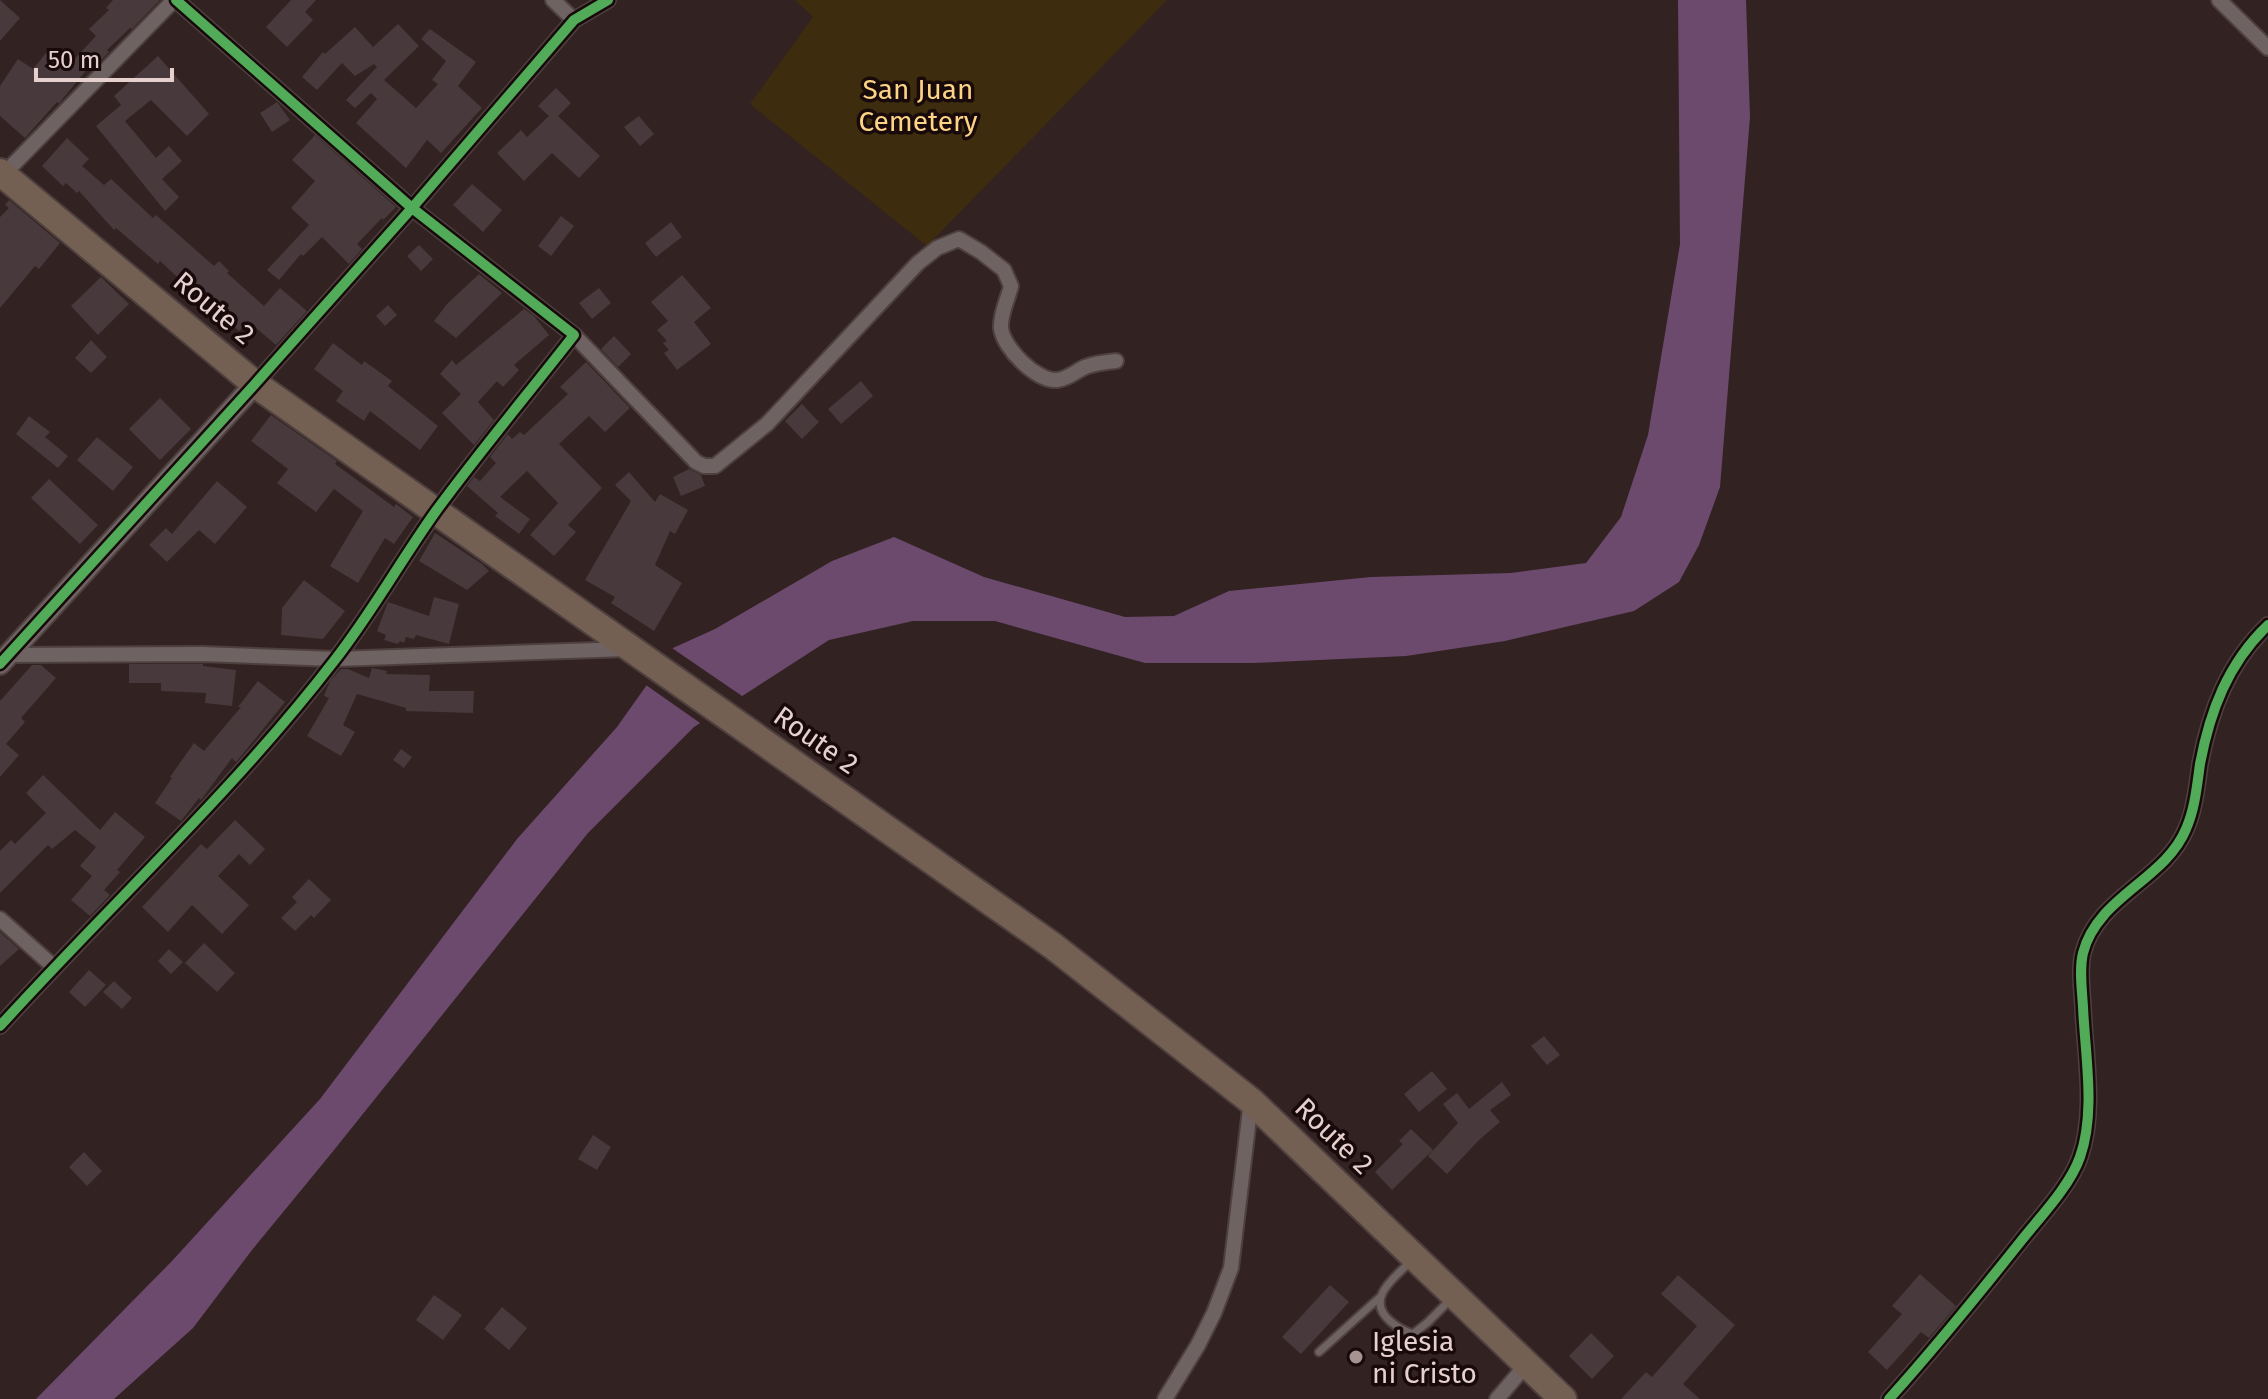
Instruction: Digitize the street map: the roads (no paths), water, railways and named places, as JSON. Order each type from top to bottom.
[{"type":"highway","name":"Route 2","points":[[1,175],[255,384],[1053,946],[1251,1101],[1563,1399]]},
{"type":"street","points":[[1,175],[175,0],[412,208],[574,335],[696,462],[709,467],[715,466],[767,424],[918,263],[947,242],[959,239],[1004,270],[1011,286],[1001,329],[1006,344],[1020,361],[1041,375],[1056,380],[1096,363],[1116,361]]},
{"type":"street","points":[[553,0],[574,20]]},
{"type":"street","points":[[4,659],[412,208],[574,20],[608,0]]},
{"type":"street","points":[[2219,0],[2268,48]]},
{"type":"street","points":[[0,1026],[240,774],[336,659],[437,511],[574,335]]},
{"type":"street","points":[[1889,1399],[1941,1342],[2038,1221],[2079,1161],[2087,1136],[2089,1111],[2081,977],[2083,954],[2090,933],[2111,908],[2163,862],[2186,830],[2203,749],[2218,697],[2239,658],[2268,625]]},
{"type":"street","points":[[4,659],[202,654],[336,659],[641,655]]},
{"type":"street","points":[[0,919],[54,967]]},
{"type":"street","points":[[1165,1399],[1198,1345],[1231,1268],[1251,1101]]},
{"type":"street","points":[[1497,1399],[1526,1365]]},
{"type":"lane","points":[[1319,1352],[1380,1297],[1414,1257]]},
{"type":"lane","points":[[1380,1297],[1381,1313],[1402,1331],[1413,1334],[1454,1295]]},
{"type":"place","name":"Iglesia ni Cristo","points":[[1356,1357]]},
{"type":"park label","name":"San Juan Cemetery","points":[[918,105]]}]
